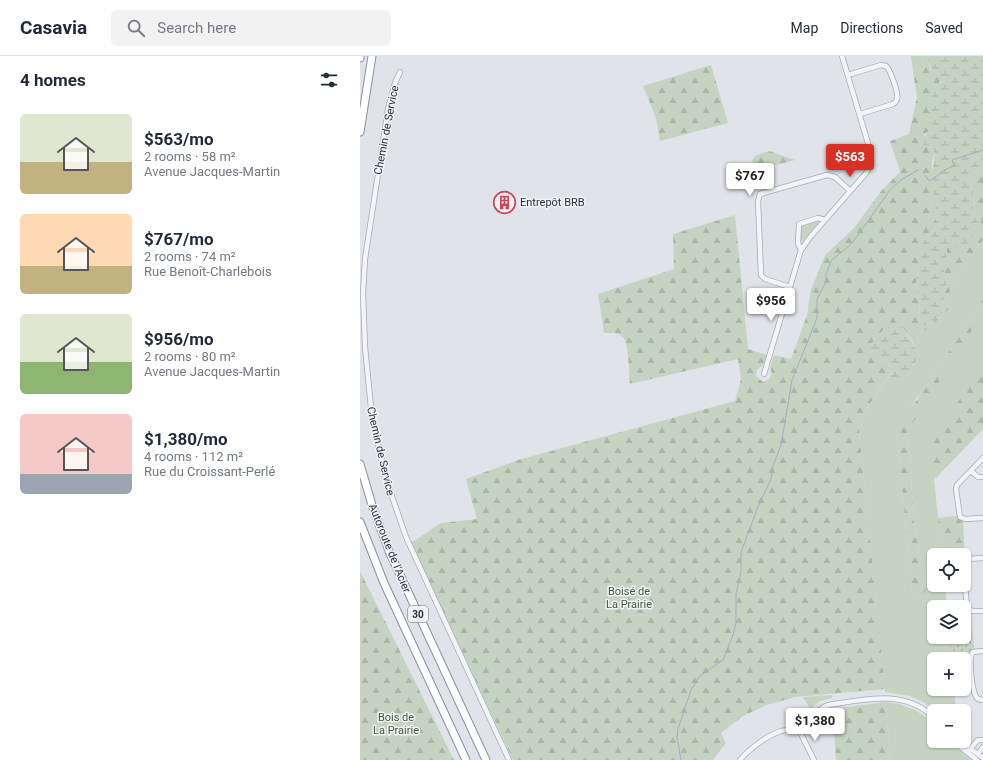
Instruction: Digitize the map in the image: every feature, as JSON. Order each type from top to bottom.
[{"type":"highway","points":[[360,132],[372,56]]},
{"type":"highway","name":"Autoroute de l'Acier","points":[[360,464],[372,505],[389,552],[486,760]]},
{"type":"highway","name":"Autoroute de l'Acier","points":[[360,522],[385,587],[466,760]]},
{"type":"street","points":[[764,374],[802,250],[825,220],[867,172],[871,160],[870,150],[860,114],[842,56]]},
{"type":"street","points":[[848,75],[884,65],[889,68],[892,76],[898,97],[896,101],[893,104],[860,114]]},
{"type":"street","name":"Chemin de Service","points":[[400,72],[394,83],[388,109],[365,259],[363,299],[364,347],[372,418],[386,479],[406,537],[509,760]]},
{"type":"street","points":[[790,287],[765,279],[761,275],[758,201],[760,194],[827,175],[835,178],[850,191]]},
{"type":"street","points":[[802,250],[798,243],[799,224],[818,218],[825,220]]},
{"type":"street","points":[[983,458],[956,488],[958,514],[965,519],[983,518]]},
{"type":"street","points":[[971,470],[978,477],[983,477]]},
{"type":"street","points":[[971,559],[983,558]]},
{"type":"street","points":[[966,592],[967,607],[972,611],[983,611]]},
{"type":"street","points":[[983,651],[973,652],[970,659],[974,695],[978,699],[983,700]]},
{"type":"street","points":[[740,760],[750,750],[774,734],[798,728],[807,723],[818,710],[825,706],[896,698],[911,702],[927,712]]},
{"type":"street","points":[[798,728],[814,760]]},
{"type":"street","points":[[969,751],[978,740],[983,740]]},
{"type":"street","points":[[978,754],[983,747]]},
{"type":"street","points":[[964,748],[983,758]]},
{"type":"street","points":[[966,748],[977,760]]},
{"type":"green space","points":[[911,56],[922,56],[924,69],[913,72]]},
{"type":"green space","name":"Boisé de La Prairie","points":[[922,56],[926,56],[931,70],[947,78],[946,81],[939,82],[931,129],[924,135],[927,145],[935,153],[932,161],[932,173],[937,225],[920,245],[917,254],[919,262],[916,286],[920,299],[919,320],[925,326],[940,317],[944,310],[943,305],[947,279],[944,273],[947,248],[973,210],[974,198],[969,181],[983,171],[983,240],[967,260],[946,299],[948,309],[940,318],[912,341],[900,323],[871,350],[884,359],[891,368],[892,372],[858,421],[885,689],[795,697],[767,705],[743,716],[721,733],[726,743],[713,760],[513,760],[411,543],[441,523],[477,519],[466,479],[518,460],[735,401],[741,379],[738,359],[630,384],[628,352],[625,340],[619,334],[604,333],[598,294],[674,269],[673,234],[735,215],[748,349],[767,355],[763,365],[757,370],[756,376],[763,382],[769,379],[772,374],[770,368],[774,355],[791,359],[807,315],[811,290],[825,255],[854,228],[882,190],[900,172],[890,141],[909,134],[917,97],[913,72],[924,69]]},
{"type":"green space","points":[[926,56],[983,56],[983,171],[969,181],[974,198],[973,210],[982,220],[966,246],[947,248],[944,273],[947,279],[943,305],[944,310],[940,317],[925,326],[919,320],[920,299],[916,286],[919,262],[917,254],[920,245],[937,225],[932,173],[935,153],[927,145],[924,145],[923,142],[932,124],[929,121],[933,86],[946,81],[947,78],[934,75]]},
{"type":"green space","points":[[711,65],[728,123],[660,141],[656,118],[643,86]]},
{"type":"green space","points":[[769,151],[795,160],[744,174],[755,156]]},
{"type":"green space","points":[[819,220],[819,222],[801,243],[801,225]]},
{"type":"green space","points":[[983,240],[983,299],[922,393],[915,400],[897,433],[912,592],[918,597],[926,591],[914,521],[908,436],[910,427],[975,321],[983,317],[983,429],[934,479],[941,548],[927,548],[927,592],[946,592],[946,600],[927,600],[927,644],[950,644],[950,652],[927,652],[927,696],[955,696],[955,704],[927,704],[927,705],[910,696],[885,692],[858,421],[889,377],[905,377],[920,355],[912,341],[940,318],[948,309],[946,299],[967,260]]},
{"type":"green space","points":[[983,299],[983,317],[975,321],[972,330],[910,427],[908,436],[914,521],[926,591],[918,597],[912,593],[897,433],[899,424],[922,393]]},
{"type":"green space","points":[[896,322],[900,323],[920,355],[905,377],[889,377],[892,372],[889,363],[875,353],[869,346],[882,331]]},
{"type":"green space","points":[[983,366],[983,429],[936,478],[931,453],[937,432]]},
{"type":"green space","points":[[956,516],[963,521],[964,548],[941,548],[938,518]]},
{"type":"green space","name":"Bois de La Prairie","points":[[360,571],[454,760],[360,760]]},
{"type":"green space","points":[[971,613],[974,649],[971,653],[950,652],[950,644],[971,644]]},
{"type":"green space","points":[[832,695],[832,698],[820,701],[810,709],[803,697]]},
{"type":"green space","points":[[885,702],[899,704],[915,710],[926,717],[927,748],[956,748],[972,760],[891,760]]},
{"type":"green space","points":[[885,702],[891,760],[836,760],[832,709]]},
{"type":"waterway","points":[[925,175],[929,181],[946,169],[954,166],[952,160],[983,150]]},
{"type":"waterway","points":[[681,760],[677,737],[678,729],[691,690],[700,676],[723,660],[733,635],[736,623],[736,594],[741,572],[741,552],[758,507],[771,479],[773,466],[781,445],[792,380],[817,318],[817,299],[826,282],[826,274],[831,261],[853,242],[890,190],[901,180],[918,170]]},
{"type":"place","name":"Entrepôt BRB","points":[[504,202]]}]
